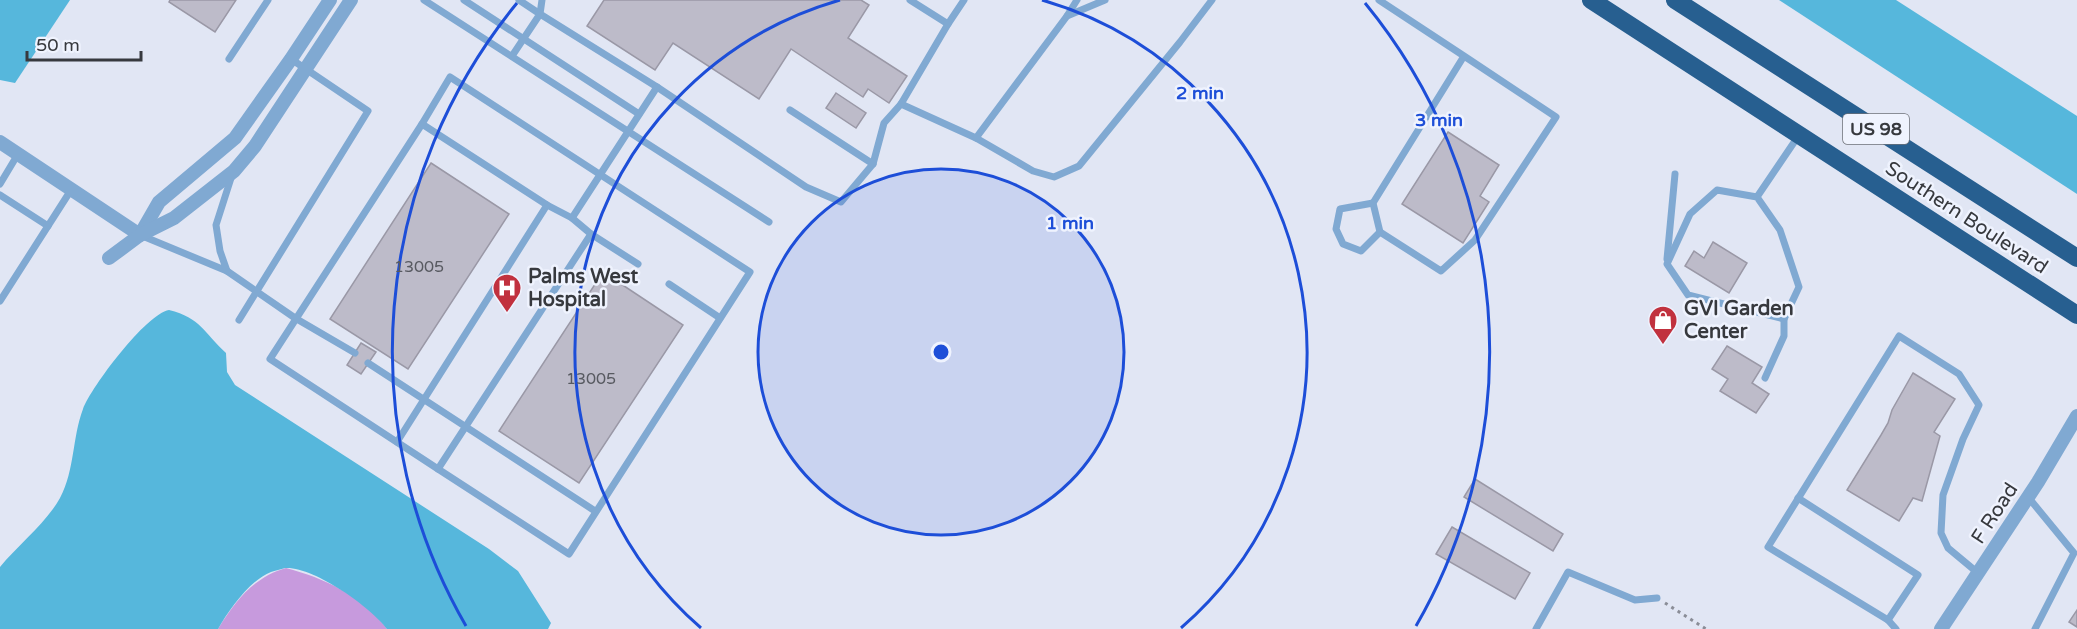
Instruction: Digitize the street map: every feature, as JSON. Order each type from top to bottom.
[{"type":"highway","name":"Southern Boulevard","points":[[1591,0],[2077,315]]},
{"type":"highway","name":"Southern Boulevard","points":[[1675,0],[2077,258]]},
{"type":"street","points":[[140,235],[159,202],[235,138],[330,0]]},
{"type":"street","points":[[109,258],[140,235],[174,218],[234,171],[255,146],[351,0]]},
{"type":"street","points":[[0,142],[140,235]]},
{"type":"street","name":"F Road","points":[[1941,629],[2028,497],[2077,416]]},
{"type":"lane","points":[[229,59],[268,0]]},
{"type":"lane","points":[[424,0],[769,222]]},
{"type":"lane","points":[[464,0],[639,114]]},
{"type":"lane","points":[[519,0],[657,87],[806,187],[841,202],[873,164],[884,123],[902,104],[964,0]]},
{"type":"lane","points":[[512,56],[540,14],[542,0]]},
{"type":"lane","points":[[910,0],[948,24]]},
{"type":"lane","points":[[976,138],[1077,0]]},
{"type":"lane","points":[[1067,16],[1105,0]]},
{"type":"lane","points":[[902,104],[976,138],[1033,171],[1054,177],[1079,166],[1212,0]]},
{"type":"lane","points":[[1379,0],[1464,56],[1556,117],[1475,240],[1441,271],[1380,232],[1373,203],[1464,56]]},
{"type":"lane","points":[[238,320],[368,111],[291,59]]},
{"type":"lane","points":[[450,76],[750,272],[569,554],[270,359],[422,124],[450,76]]},
{"type":"lane","points":[[572,218],[657,87]]},
{"type":"lane","points":[[790,110],[873,164]]},
{"type":"lane","points":[[422,124],[547,205],[572,218],[591,234],[638,264]]},
{"type":"lane","points":[[1757,197],[1800,135]]},
{"type":"lane","points":[[0,184],[18,154]]},
{"type":"lane","points":[[227,271],[220,251],[216,225],[234,171]]},
{"type":"lane","points":[[1675,174],[1667,264],[1688,295],[1784,319]]},
{"type":"lane","points":[[0,301],[72,189]]},
{"type":"lane","points":[[1667,264],[1690,214],[1718,190],[1757,197],[1780,230],[1799,287],[1784,319],[1784,336],[1765,378]]},
{"type":"lane","points":[[0,195],[48,226]]},
{"type":"lane","points":[[1373,203],[1340,209],[1336,229],[1343,244],[1361,251],[1380,232]]},
{"type":"lane","points":[[397,442],[547,205]]},
{"type":"lane","points":[[438,469],[591,234]]},
{"type":"lane","points":[[140,235],[227,271],[295,318],[355,353]]},
{"type":"lane","points":[[669,284],[720,318]]},
{"type":"lane","points":[[1896,629],[1888,620],[1767,547],[1899,336],[1959,374],[1979,405],[1963,439],[1943,495],[1941,533],[1948,548],[1978,573]]},
{"type":"lane","points":[[368,363],[595,512]]},
{"type":"lane","points":[[2028,497],[2076,554],[2035,629]]},
{"type":"lane","points":[[1798,498],[1918,575],[1888,620]]},
{"type":"lane","points":[[1536,629],[1568,572],[1635,600],[1657,598]]},
{"type":"path","points":[[1657,598],[1706,629]]},
{"type":"shaded area","points":[[286,568],[314,577],[342,590],[366,607],[387,629],[218,629],[246,591],[264,577]]},
{"type":"water","points":[[0,0],[70,0],[15,83],[0,80]]},
{"type":"water","points":[[1779,0],[1896,0],[2077,116],[2077,194]]},
{"type":"water","points":[[169,310],[180,313],[195,322],[226,353],[227,372],[235,385],[489,549],[518,571],[551,623],[548,629],[387,629],[368,610],[340,589],[297,569],[285,568],[271,572],[255,582],[234,605],[218,629],[0,629],[0,567],[48,516],[60,498],[68,476],[79,420],[88,398],[134,337],[159,314]]},
{"type":"building","points":[[170,0],[236,0],[215,32],[169,2]]},
{"type":"building","points":[[604,0],[861,0],[869,5],[848,38],[907,76],[889,103],[868,89],[863,97],[791,49],[759,99],[673,43],[655,70],[587,26]]},
{"type":"building","points":[[836,93],[866,113],[856,128],[826,108]]},
{"type":"building","points":[[1448,132],[1499,165],[1480,196],[1489,202],[1463,243],[1402,204]]},
{"type":"building","points":[[431,163],[509,214],[408,369],[330,319]]},
{"type":"building","points":[[1713,242],[1747,263],[1729,293],[1685,266],[1694,251],[1704,258]]},
{"type":"building","points":[[603,272],[683,325],[579,483],[499,431]]},
{"type":"building","points":[[361,343],[376,352],[361,374],[347,365]]},
{"type":"building","points":[[1727,346],[1762,367],[1752,383],[1769,394],[1756,413],[1720,391],[1728,379],[1712,369]]},
{"type":"building","points":[[1913,373],[1955,399],[1934,432],[1940,436],[1922,501],[1913,498],[1899,521],[1847,490],[1888,423],[1892,410]]},
{"type":"building","points":[[1475,479],[1563,534],[1553,551],[1464,497]]},
{"type":"building","points":[[1452,527],[1530,573],[1515,599],[1436,554]]},
{"type":"building","points":[[2077,610],[2077,627],[2069,622]]},
{"type":"place","name":"Palms West Hospital","points":[[507,314]]},
{"type":"place","name":"GVI Garden Center","points":[[1663,346]]}]
